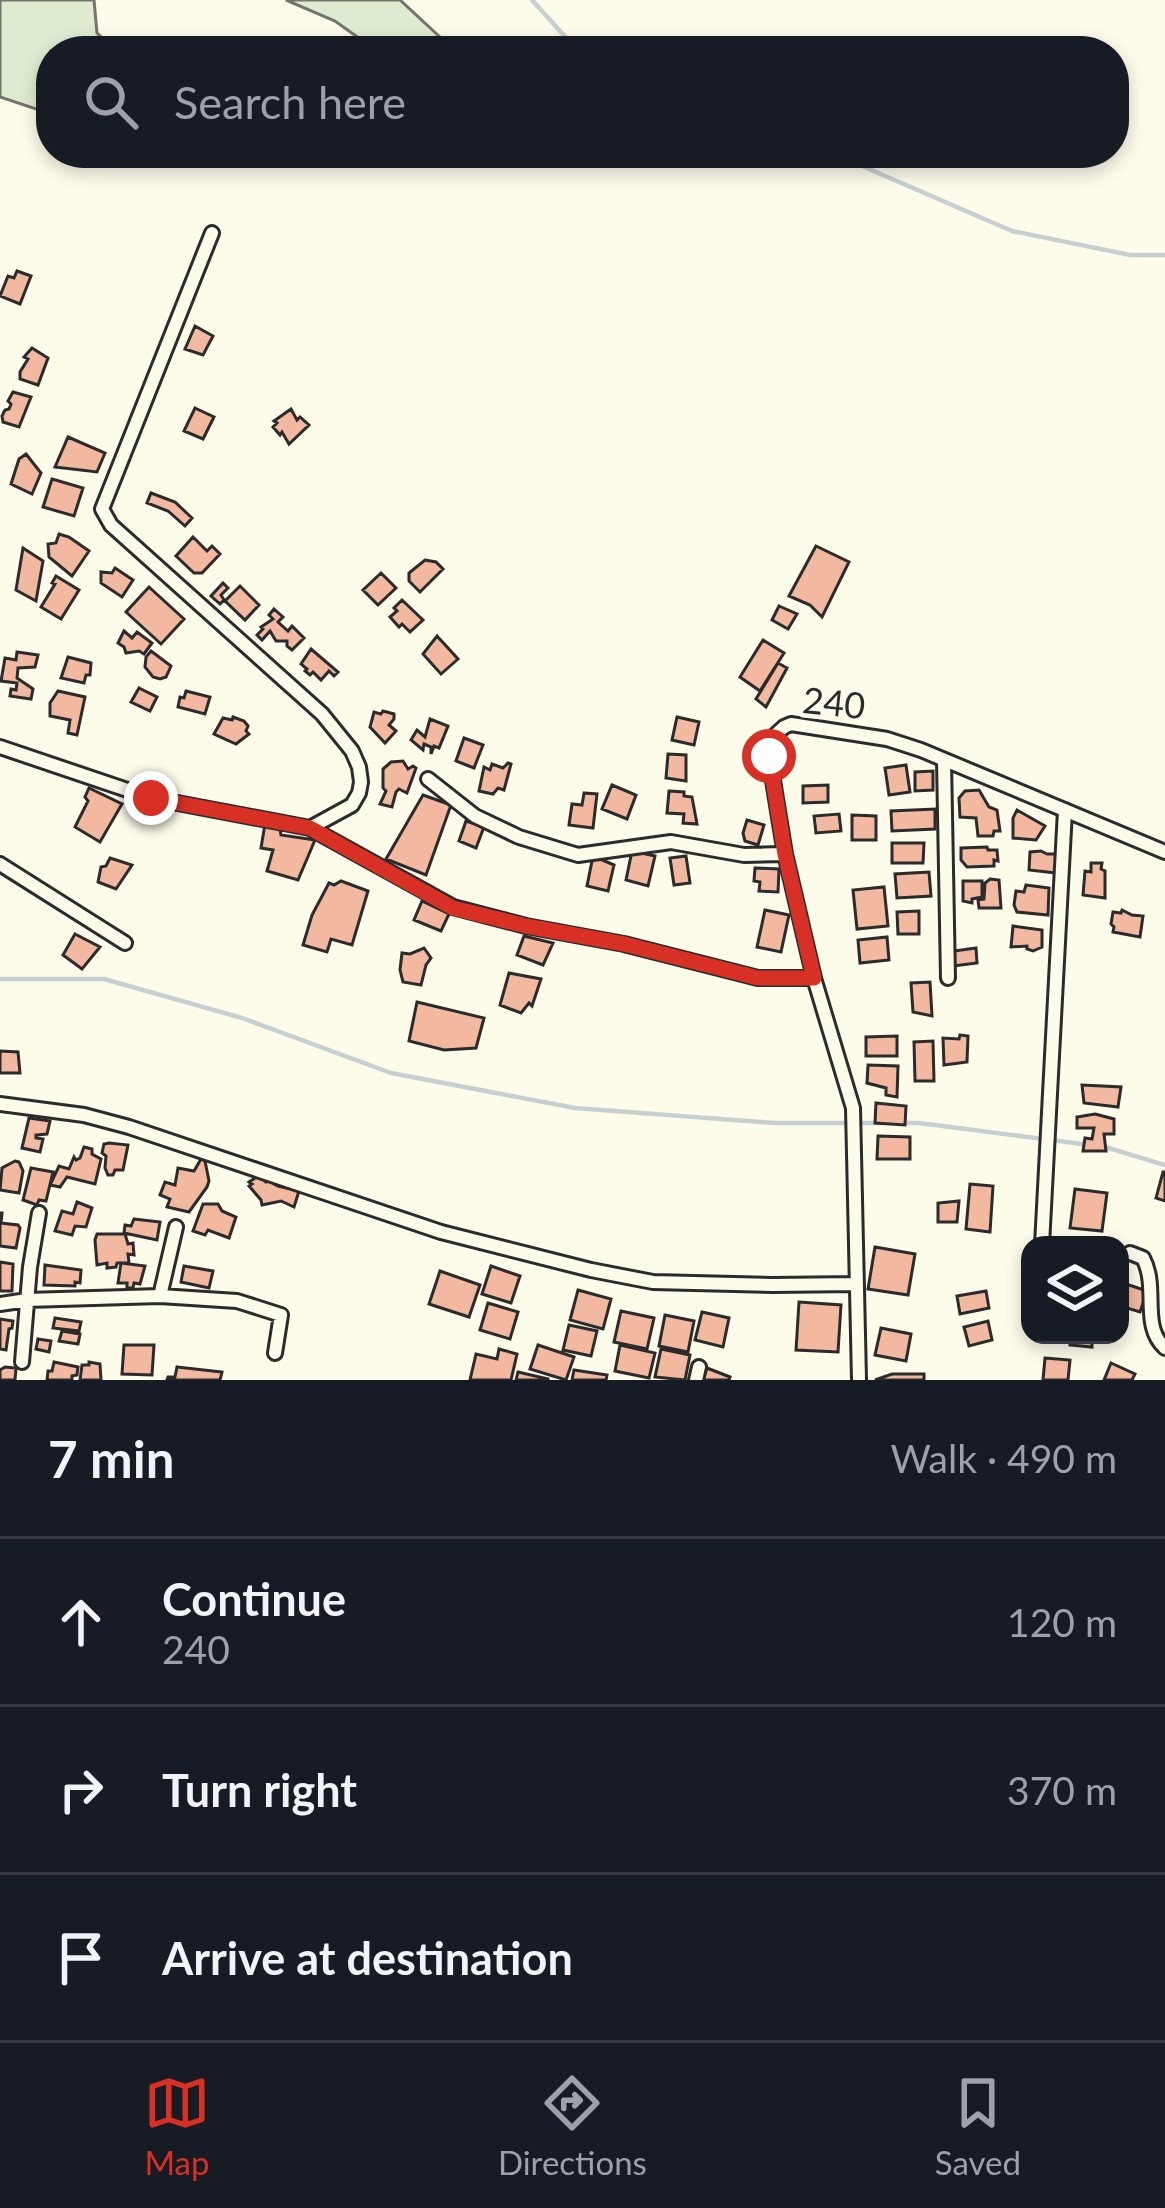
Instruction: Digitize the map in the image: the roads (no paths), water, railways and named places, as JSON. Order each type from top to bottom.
[{"type":"street","points":[[212,233],[103,509],[111,525],[322,713],[352,751],[361,782],[352,805],[310,828]]},
{"type":"street","name":"240","points":[[859,1380],[853,1108],[814,978],[785,854],[769,756],[771,739],[791,724],[887,739],[1165,852]]},
{"type":"street","points":[[0,747],[151,798],[310,828],[453,908],[758,978],[814,978]]},
{"type":"street","points":[[944,760],[948,978]]},
{"type":"street","points":[[428,779],[475,816],[519,837],[578,855],[671,842],[744,855],[785,854]]},
{"type":"street","points":[[1042,1236],[1065,810]]},
{"type":"street","points":[[0,864],[125,943]]},
{"type":"street","points":[[0,1104],[84,1115],[129,1127],[441,1232],[591,1270],[653,1282],[857,1283]]},
{"type":"street","points":[[22,1362],[39,1213]]},
{"type":"street","points":[[160,1296],[176,1227]]},
{"type":"street","points":[[1130,1253],[1143,1258],[1150,1271],[1154,1337],[1165,1348]]},
{"type":"street","points":[[0,1304],[160,1296],[237,1301],[280,1315],[275,1353]]},
{"type":"waterway","points":[[532,0],[564,36]]},
{"type":"waterway","points":[[867,168],[1012,231],[1130,255],[1165,255]]},
{"type":"waterway","points":[[0,979],[104,979],[242,1018],[391,1073],[575,1108],[774,1123],[882,1123]]},
{"type":"waterway","points":[[899,1123],[1090,1145]]},
{"type":"waterway","points":[[1102,1146],[1165,1165]]}]
